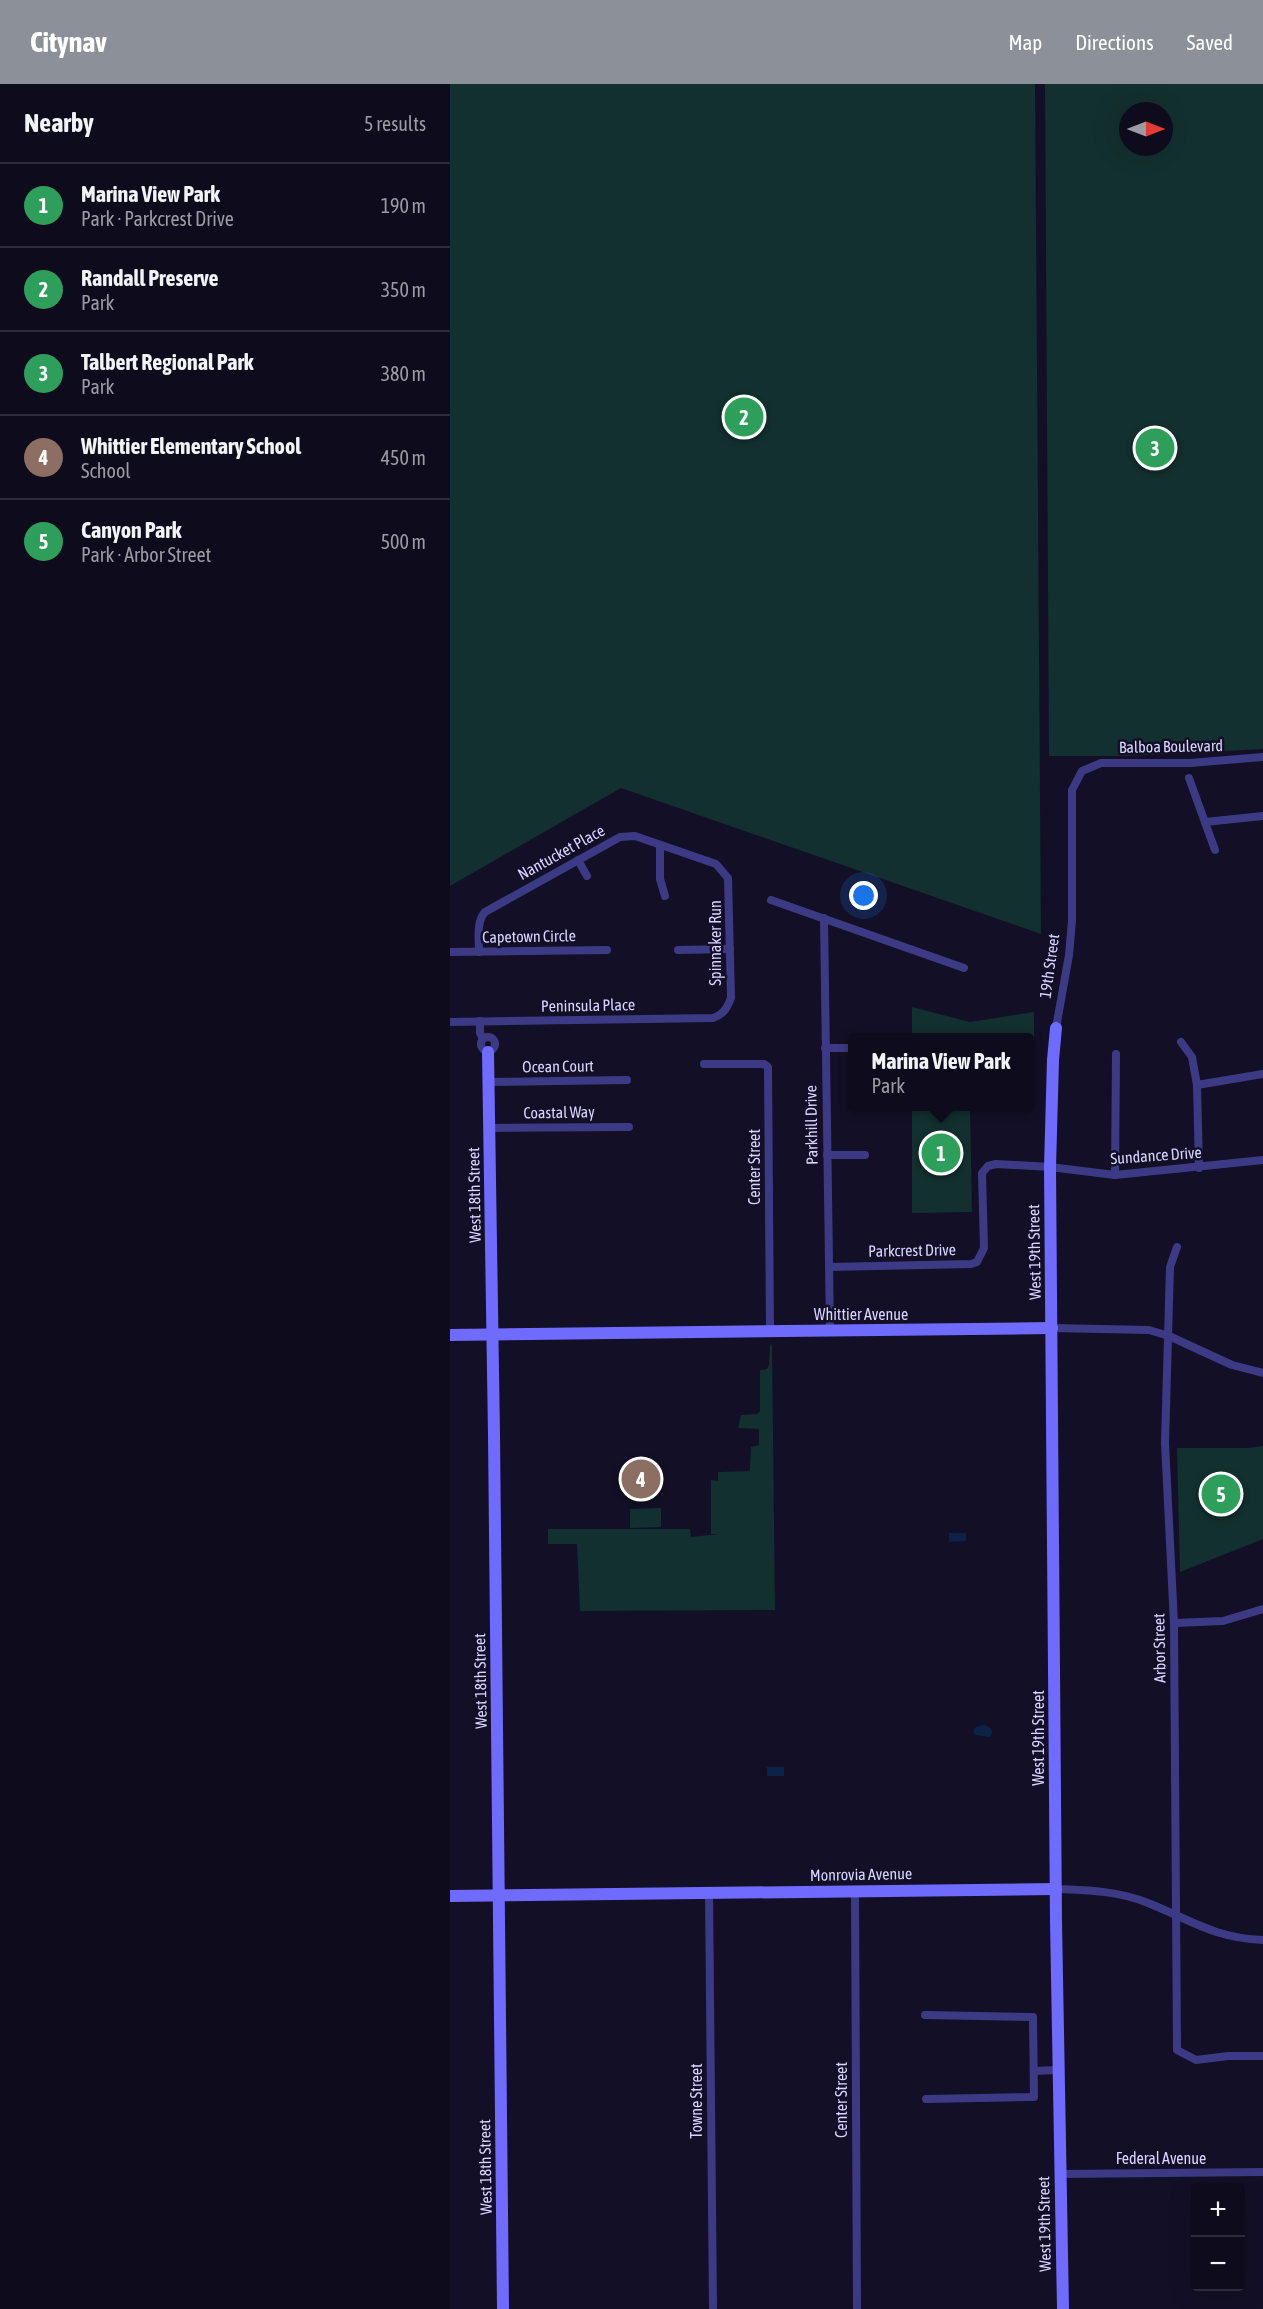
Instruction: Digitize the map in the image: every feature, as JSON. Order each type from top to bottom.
[{"type":"street","name":"Balboa Boulevard","points":[[1082,771],[1092,766],[1113,762],[1190,764],[1263,757]]},
{"type":"street","name":"19th Street","points":[[1050,1167],[1053,1060],[1056,1028],[1069,955],[1071,921],[1072,790],[1082,771]]},
{"type":"street","points":[[1189,778],[1215,850]]},
{"type":"street","points":[[1205,822],[1263,816]]},
{"type":"street","name":"Nantucket Place","points":[[479,952],[479,925],[481,916],[485,912],[627,835],[716,864],[725,873]]},
{"type":"street","points":[[660,845],[660,879],[665,896]]},
{"type":"street","points":[[578,860],[587,876]]},
{"type":"street","name":"Spinnaker Run","points":[[724,1012],[730,998],[730,885],[725,873]]},
{"type":"street","points":[[771,900],[964,968]]},
{"type":"street","name":"Parkhill Drive","points":[[824,918],[830,1331]]},
{"type":"street","points":[[678,950],[730,949]]},
{"type":"street","name":"Capetown Circle","points":[[450,952],[607,950]]},
{"type":"street","name":"Peninsula Place","points":[[450,1022],[713,1018],[724,1012]]},
{"type":"street","name":"West 18th Street","points":[[480,1021],[480,1033],[483,1039],[481,1048],[492,1047]]},
{"type":"street","name":"West 18th Street","points":[[497,1021],[489,1082],[503,2309]]},
{"type":"street","points":[[1181,1041],[1192,1057],[1197,1085],[1199,1168]]},
{"type":"street","points":[[825,1048],[848,1048]]},
{"type":"street","points":[[1115,1175],[1116,1054]]},
{"type":"street","name":"Center Street","points":[[705,1064],[764,1064],[768,1067],[770,1332]]},
{"type":"street","points":[[1197,1085],[1263,1074]]},
{"type":"street","name":"Ocean Court","points":[[489,1082],[627,1080]]},
{"type":"street","name":"Coastal Way","points":[[490,1128],[629,1127]]},
{"type":"street","points":[[827,1155],[865,1155]]},
{"type":"street","name":"Sundance Drive","points":[[1050,1167],[1115,1175],[1263,1160]]},
{"type":"street","name":"Parkcrest Drive","points":[[829,1267],[977,1262],[984,1248],[982,1173],[988,1166],[996,1164],[1050,1167]]},
{"type":"street","name":"West 19th Street","points":[[1050,1167],[1058,2070],[1063,2309]]},
{"type":"street","name":"Arbor Street","points":[[1177,1246],[1170,1267],[1165,1443],[1174,1623],[1177,2050],[1196,2060],[1228,2056],[1263,2056]]},
{"type":"street","name":"Whittier Avenue","points":[[450,1335],[1130,1328],[1149,1330],[1169,1336],[1232,1365],[1263,1373]]},
{"type":"street","points":[[1174,1623],[1223,1621],[1263,1609]]},
{"type":"street","name":"Monrovia Avenue","points":[[450,1896],[1056,1889],[1117,1894],[1147,1902],[1175,1916],[1224,1935],[1240,1939],[1263,1940]]},
{"type":"street","name":"Center Street","points":[[855,1891],[857,2309]]},
{"type":"street","name":"Towne Street","points":[[709,1892],[712,2309]]},
{"type":"street","points":[[925,2015],[1033,2017],[1035,2071],[1035,2097],[926,2099]]},
{"type":"street","points":[[1035,2071],[1058,2070]]},
{"type":"street","name":"Federal Avenue","points":[[1060,2174],[1263,2172]]},
{"type":"green space","points":[[450,84],[1035,84],[1041,934],[621,788],[450,886]]},
{"type":"green space","points":[[1045,84],[1263,84],[1263,749],[1130,756],[1049,756]]},
{"type":"green space","points":[[912,1007],[970,1022],[1034,1012],[1034,1033],[912,1033]]},
{"type":"green space","points":[[912,1111],[970,1111],[972,1212],[912,1213]]},
{"type":"green space","points":[[772,1344],[775,1610],[580,1611],[577,1544],[548,1544],[548,1529],[690,1529],[691,1537],[719,1534],[711,1534],[711,1480],[718,1481],[718,1472],[750,1471],[751,1447],[759,1445],[759,1429],[738,1428],[741,1415],[757,1414],[760,1411],[760,1370],[767,1369],[769,1365],[770,1345]]},
{"type":"green space","points":[[1263,1446],[1263,1539],[1180,1572],[1177,1448]]},
{"type":"green space","points":[[661,1508],[661,1527],[630,1528],[630,1509]]},
{"type":"water","points":[[949,1533],[966,1533],[966,1541],[949,1542]]},
{"type":"water","points":[[984,1725],[991,1728],[990,1737],[975,1735],[973,1732],[976,1727]]},
{"type":"water","points":[[767,1767],[784,1767],[784,1776],[767,1776]]},
{"type":"place","name":"Randall Preserve","points":[[744,417]]},
{"type":"place","name":"Talbert Regional Park","points":[[1155,448]]},
{"type":"place","name":"Marina View Park","points":[[941,1153]]},
{"type":"place","name":"Whittier Elementary School","points":[[641,1479]]},
{"type":"place","name":"Canyon Park","points":[[1221,1494]]}]
